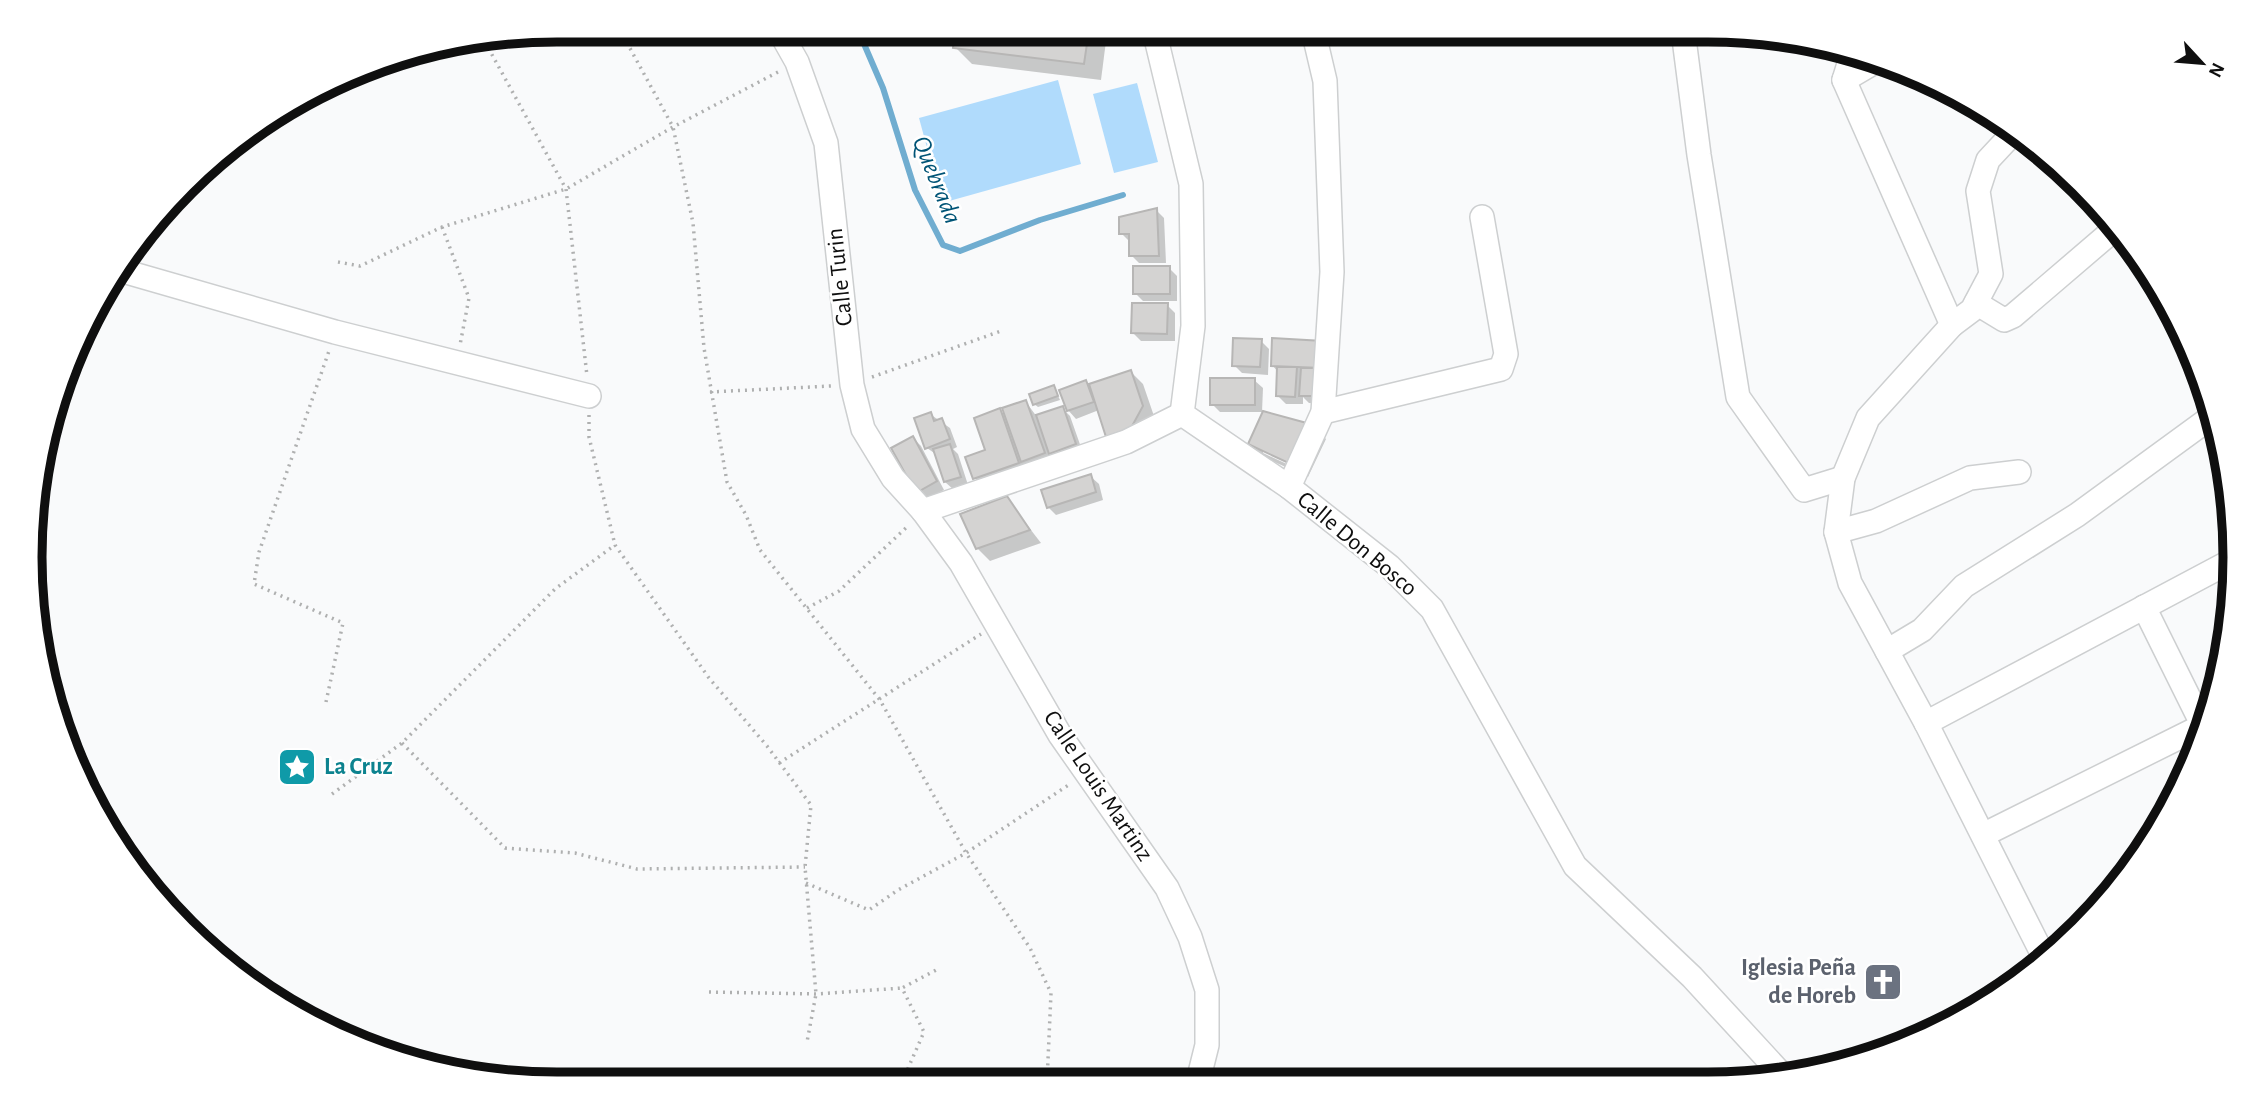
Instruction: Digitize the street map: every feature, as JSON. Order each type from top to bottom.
[{"type":"street","name":"Calle Turin","points":[[786,42],[797,62],[826,143],[852,384],[863,429],[893,478],[923,512]]},
{"type":"street","points":[[923,512],[1126,442],[1182,414],[1193,326],[1191,184],[1157,42]]},
{"type":"street","points":[[1289,487],[1323,412],[1331,258],[1325,81],[1316,42]]},
{"type":"street","points":[[1685,42],[1699,155],[1738,397],[1804,489],[1843,478]]},
{"type":"street","points":[[1849,62],[1844,80],[1952,325]]},
{"type":"street","points":[[1844,80],[1866,67]]},
{"type":"street","points":[[2008,139],[1988,160],[1978,191],[1990,274],[1972,310],[1952,325],[1868,418],[1843,478],[1836,532],[1850,583],[1926,723],[2041,950]]},
{"type":"street","points":[[1323,412],[1501,369],[1506,354],[1482,217]]},
{"type":"street","points":[[1976,303],[2004,320],[2012,316],[2110,234]]},
{"type":"street","points":[[128,272],[335,332],[589,396]]},
{"type":"street","name":"Calle Don Bosco","points":[[1182,414],[1289,487],[1389,566],[1432,609],[1575,866],[1692,977],[1776,1068]]},
{"type":"street","points":[[1886,650],[1922,629],[1964,586],[2077,515],[2204,422]]},
{"type":"street","points":[[1836,532],[1876,521],[1970,478],[2019,472]]},
{"type":"street","name":"Calle Louis Martinz","points":[[923,512],[961,563],[1087,774],[1167,888],[1190,937],[1207,990],[1207,1045],[1200,1072]]},
{"type":"street","points":[[1926,723],[2223,565]]},
{"type":"street","points":[[2144,607],[2198,715]]},
{"type":"street","points":[[1983,835],[2193,732]]},
{"type":"path","points":[[627,42],[673,127],[693,223],[710,392],[727,482],[746,515],[760,550],[880,700],[966,853],[1030,948],[1051,993],[1047,1072]]},
{"type":"path","points":[[487,46],[566,189],[589,396],[589,437],[615,545],[709,678],[810,805],[805,867],[816,994],[807,1042]]},
{"type":"path","points":[[338,262],[360,266],[442,227],[566,189],[673,127],[797,62]]},
{"type":"path","points":[[442,227],[469,298],[457,364]]},
{"type":"path","points":[[710,392],[852,384],[1001,331]]},
{"type":"path","points":[[326,702],[343,623],[254,584],[259,552],[335,332]]},
{"type":"path","points":[[807,608],[839,591],[923,512]]},
{"type":"path","points":[[332,794],[402,743],[555,589],[615,545]]},
{"type":"path","points":[[779,763],[996,624]]},
{"type":"path","points":[[402,743],[505,848],[575,853],[637,869],[805,867]]},
{"type":"path","points":[[806,883],[869,910],[898,890],[966,853],[1087,774]]},
{"type":"path","points":[[709,992],[816,994],[902,988],[939,969]]},
{"type":"path","points":[[902,988],[924,1032],[906,1072]]},
{"type":"shaded area","points":[[1058,80],[1081,164],[942,203],[919,118]]},
{"type":"shaded area","points":[[1137,83],[1158,162],[1114,173],[1093,94]]},
{"type":"building","points":[[954,42],[1087,42],[1084,64],[953,48]]},
{"type":"building","points":[[1157,208],[1159,256],[1129,256],[1129,234],[1119,234],[1119,217]]},
{"type":"building","points":[[1133,266],[1170,266],[1170,294],[1133,294]]},
{"type":"building","points":[[1132,303],[1168,303],[1167,334],[1131,333]]},
{"type":"building","points":[[1233,338],[1262,339],[1260,367],[1232,366]]},
{"type":"building","points":[[1272,338],[1323,341],[1322,368],[1271,366]]},
{"type":"building","points":[[1277,367],[1297,367],[1295,397],[1276,396]]},
{"type":"building","points":[[1301,368],[1319,368],[1317,396],[1299,396]]},
{"type":"building","points":[[1131,370],[1143,406],[1131,428],[1106,437],[1089,384]]},
{"type":"building","points":[[1210,378],[1255,378],[1255,405],[1210,405]]},
{"type":"building","points":[[1086,380],[1094,402],[1067,411],[1059,390]]},
{"type":"building","points":[[1054,385],[1058,396],[1033,405],[1029,394]]},
{"type":"building","points":[[1026,400],[1045,453],[1021,462],[1002,408]]},
{"type":"building","points":[[1063,406],[1076,444],[1049,454],[1036,415]]},
{"type":"building","points":[[1000,408],[1019,463],[973,479],[965,457],[985,450],[974,418]]},
{"type":"building","points":[[1263,411],[1314,425],[1295,466],[1248,444]]},
{"type":"building","points":[[931,412],[934,421],[942,418],[950,439],[925,449],[914,418]]},
{"type":"building","points":[[913,436],[937,481],[916,493],[891,448]]},
{"type":"building","points":[[950,444],[961,477],[944,482],[933,449]]},
{"type":"building","points":[[1091,474],[1096,492],[1047,508],[1041,490]]},
{"type":"building","points":[[1007,496],[1030,530],[976,549],[960,514]]},
{"type":"waterway","name":"Quebrada","points":[[863,42],[883,88],[915,190],[943,245],[960,251],[1040,220],[1123,195]]},
{"type":"place","name":"La Cruz","points":[[297,767]]},
{"type":"place","name":"Iglesia Peña de Horeb","points":[[1883,982]]}]
